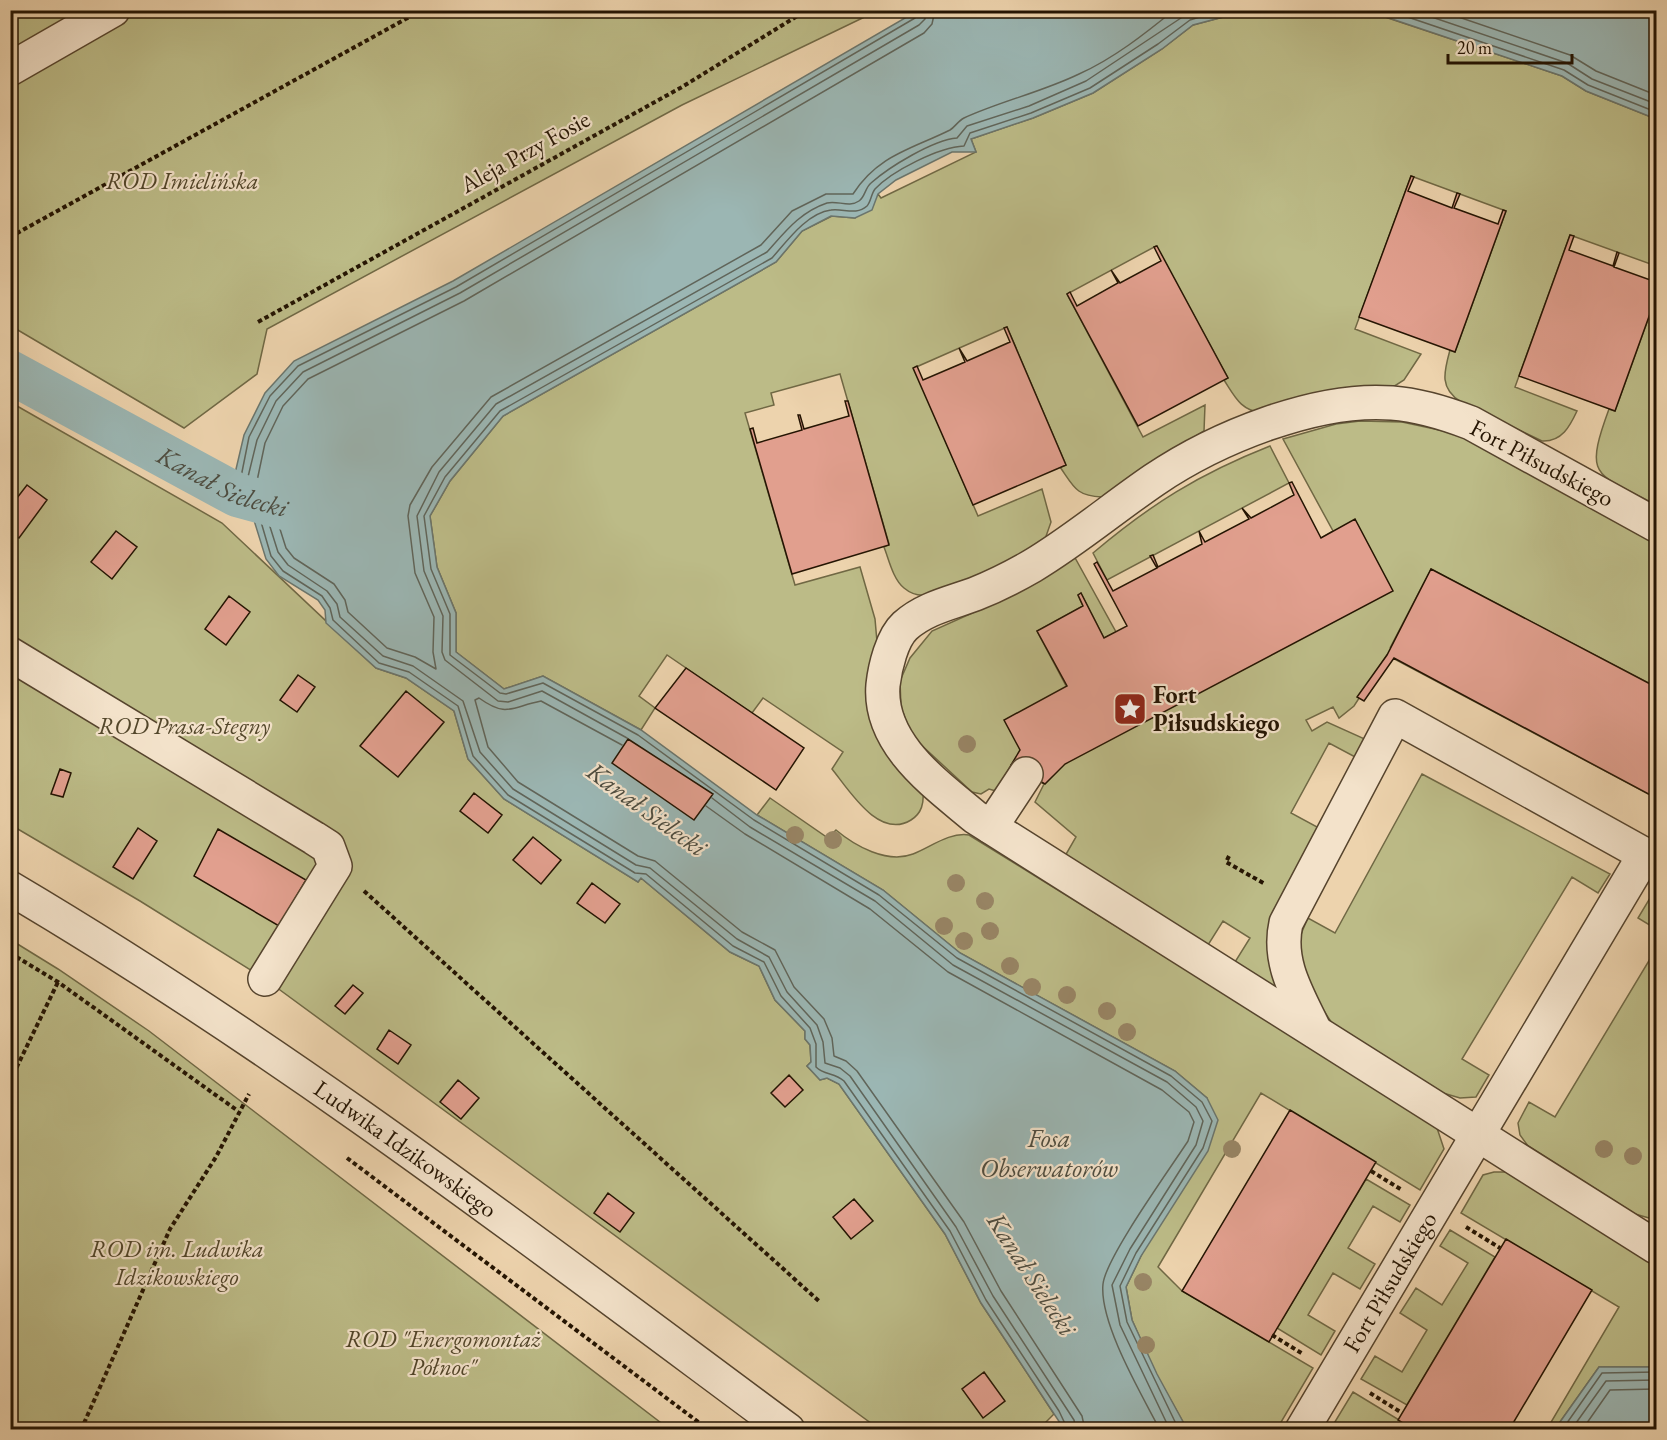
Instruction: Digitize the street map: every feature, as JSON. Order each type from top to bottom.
[{"type":"street","points":[[10,69],[113,10]]},
{"type":"street","name":"Fort Piłsudskiego","points":[[1656,525],[1471,423],[1419,406],[1358,403],[1326,408],[1292,417],[1222,443],[1155,479],[1034,565],[1003,582],[929,610],[904,627],[887,664],[883,686],[884,709],[891,728],[917,767],[975,817],[1656,1247]]},
{"type":"street","points":[[10,654],[328,847],[335,866],[264,979]]},
{"type":"street","points":[[1315,1031],[1287,972],[1282,942],[1286,923],[1395,716],[1651,857],[1479,1135]]},
{"type":"street","points":[[991,827],[1026,774]]},
{"type":"street","name":"Ludwika Idzikowskiego","points":[[10,888],[172,987],[277,1056],[443,1175],[788,1430]]},
{"type":"street","name":"Fort Piłsudskiego","points":[[1302,1430],[1479,1135]]},
{"type":"path","points":[[10,237],[422,10]]},
{"type":"path","name":"Aleja Przy Fosie","points":[[258,322],[681,87],[807,10]]},
{"type":"path","points":[[1229,856],[1226,862],[1273,889]]},
{"type":"path","points":[[335,866],[820,1302]]},
{"type":"path","points":[[10,953],[58,982],[238,1111]]},
{"type":"path","points":[[10,1081],[58,982]]},
{"type":"path","points":[[81,1430],[170,1229],[216,1157],[238,1111],[249,1094]]},
{"type":"path","points":[[339,1152],[709,1430]]},
{"type":"path","points":[[1371,1171],[1409,1194]]},
{"type":"path","points":[[1462,1225],[1500,1248]]},
{"type":"path","points":[[1272,1335],[1310,1358]]},
{"type":"path","points":[[1363,1389],[1402,1413]]},
{"type":"green space","name":"ROD Imielińska","points":[[11,11],[877,11],[682,105],[267,329],[257,374],[184,428],[11,326]]},
{"type":"green space","points":[[1246,11],[1367,11],[1562,76],[1586,91],[1656,119],[1656,266],[1570,235],[1515,387],[1577,411],[1560,436],[1549,441],[1542,441],[1461,402],[1449,391],[1445,372],[1450,350],[1455,352],[1506,211],[1411,176],[1355,329],[1421,354],[1404,380],[1393,387],[1263,413],[1249,409],[1239,402],[1224,380],[1228,378],[1156,246],[1067,294],[1143,437],[1205,405],[1204,431],[1102,497],[1086,495],[1076,489],[1060,467],[1066,465],[1007,327],[914,368],[978,516],[1042,489],[1051,522],[1044,542],[953,588],[938,593],[917,595],[904,588],[894,574],[884,547],[889,544],[840,374],[771,393],[774,405],[745,413],[795,585],[860,567],[875,619],[878,653],[923,791],[922,807],[911,820],[899,824],[888,823],[876,818],[856,800],[832,769],[843,752],[763,698],[752,713],[667,655],[639,696],[655,708],[641,730],[543,676],[504,689],[456,652],[456,613],[437,567],[430,516],[450,481],[503,416],[776,262],[802,231],[832,216],[855,218],[878,194],[881,198],[976,152],[971,139],[1033,118],[1093,93],[1162,49],[1193,25]]},
{"type":"green space","points":[[1656,297],[1656,505],[1608,479],[1600,471],[1597,449],[1609,409],[1615,411]]},
{"type":"green space","name":"ROD Prasa-Stegny","points":[[10,402],[222,523],[376,668],[406,678],[454,711],[468,759],[504,799],[638,882],[641,878],[730,952],[759,966],[775,1000],[805,1031],[805,1039],[810,1045],[811,1062],[807,1066],[820,1080],[827,1078],[839,1084],[945,1234],[981,1303],[1054,1414],[1039,1429],[879,1429],[265,979],[140,901],[11,825]]},
{"type":"green space","points":[[1360,421],[1402,422],[1458,434],[1656,542],[1656,687],[1431,569],[1390,648],[1416,612],[1656,739],[1656,798],[1387,655],[1354,706],[1339,718],[1333,707],[1306,720],[1312,731],[1327,722],[1367,740],[1357,758],[1329,743],[1291,813],[1319,828],[1290,880],[1283,992],[1235,962],[1250,938],[1223,921],[1208,945],[1065,856],[1076,837],[1035,802],[1044,784],[1011,765],[996,791],[989,789],[981,794],[972,792],[918,742],[908,726],[901,707],[900,681],[910,658],[932,631],[990,605],[1074,556],[1116,632],[1104,638],[1081,593],[1078,595],[1083,606],[1037,631],[1098,746],[1336,564],[1321,538],[1333,531],[1283,439],[1336,424]]},
{"type":"green space","points":[[1270,446],[1289,483],[1107,580],[1093,553],[1156,505],[1198,479]]},
{"type":"green space","points":[[1422,774],[1610,874],[1598,893],[1572,877],[1462,1059],[1489,1075],[1476,1097],[1460,1098],[1443,1093],[1332,1023],[1310,986],[1300,955],[1300,938],[1308,918],[1335,933]]},
{"type":"green space","points":[[770,798],[828,838],[836,830],[852,842],[882,855],[893,857],[913,854],[947,838],[969,835],[1436,1125],[1444,1149],[1420,1190],[1261,1093],[1158,1267],[1182,1291],[1313,1368],[1277,1429],[1187,1429],[1156,1374],[1132,1320],[1126,1287],[1207,1098],[1175,1071],[960,953],[883,890],[757,815]]},
{"type":"green space","points":[[1653,893],[1656,895],[1656,929],[1638,918]]},
{"type":"green space","name":"ROD im. Ludwika Idzikowskiego","points":[[11,940],[149,1031],[669,1429],[11,1429]]},
{"type":"green space","points":[[1656,949],[1656,1220],[1635,1214],[1528,1146],[1520,1135],[1518,1123],[1529,1102],[1555,1117]]},
{"type":"green space","points":[[1507,1172],[1537,1188],[1656,1266],[1656,1367],[1599,1367],[1555,1429],[1547,1429],[1619,1307],[1461,1213],[1483,1175]]},
{"type":"green space","points":[[1366,1179],[1410,1205],[1400,1222],[1373,1206],[1348,1248],[1375,1264],[1360,1289],[1333,1273],[1308,1315],[1335,1331],[1321,1355],[1277,1328]]},
{"type":"green space","points":[[1450,1230],[1495,1257],[1407,1405],[1361,1379],[1375,1356],[1402,1372],[1427,1330],[1400,1313],[1416,1288],[1442,1305],[1468,1263],[1440,1246]]},
{"type":"green space","points":[[1353,1392],[1414,1429],[1330,1430]]},
{"type":"water","name":"Fosa Obserwatorów","points":[[917,11],[1246,11],[1193,25],[1162,49],[1093,93],[1033,118],[971,139],[976,152],[952,152],[896,180],[878,194],[872,210],[855,218],[831,216],[802,231],[776,262],[503,416],[450,481],[430,516],[437,567],[456,613],[456,652],[504,689],[543,676],[641,730],[757,815],[883,890],[960,953],[1175,1071],[1207,1098],[1218,1120],[1208,1151],[1141,1256],[1126,1287],[1132,1320],[1157,1374],[1187,1429],[1064,1429],[981,1303],[945,1234],[839,1084],[827,1078],[820,1080],[807,1066],[811,1062],[810,1045],[805,1039],[805,1031],[775,1000],[759,966],[730,952],[641,878],[638,882],[504,799],[468,759],[454,711],[406,678],[376,668],[326,623],[325,610],[318,600],[279,576],[266,559],[253,517],[237,495],[233,482],[244,435],[265,393],[294,361],[453,281]]},
{"type":"water","points":[[1368,11],[1656,11],[1656,119],[1586,91],[1562,76]]},
{"type":"water","points":[[1599,1367],[1656,1367],[1656,1429],[1555,1429]]},
{"type":"building","points":[[1411,176],[1414,177],[1408,191],[1452,208],[1457,193],[1460,194],[1454,208],[1498,224],[1503,210],[1506,211],[1455,352],[1359,317]]},
{"type":"building","points":[[1570,235],[1574,236],[1569,250],[1613,266],[1617,252],[1619,253],[1614,267],[1656,282],[1656,297],[1615,411],[1519,376]]},
{"type":"building","points":[[1157,246],[1228,378],[1138,426],[1067,294],[1070,292],[1077,306],[1118,283],[1111,270],[1120,283],[1161,261],[1154,247]]},
{"type":"building","points":[[1007,327],[1066,465],[973,505],[913,368],[917,366],[923,380],[965,362],[959,348],[967,361],[1010,342],[1004,328]]},
{"type":"building","points":[[845,401],[848,401],[889,545],[792,574],[750,429],[753,428],[757,443],[802,430],[798,415],[800,415],[804,429],[849,416]]},
{"type":"building","points":[[1292,482],[1321,538],[1355,519],[1393,591],[1065,764],[1045,784],[1011,765],[1020,750],[1004,720],[1067,686],[1037,631],[1083,606],[1078,595],[1081,593],[1104,638],[1127,626],[1094,564],[1097,562],[1113,591],[1157,568],[1150,556],[1153,555],[1158,567],[1202,544],[1199,531],[1205,542],[1249,519],[1242,508],[1251,518],[1294,495],[1289,483]]},
{"type":"building","points":[[27,485],[47,500],[19,538],[10,532],[10,507]]},
{"type":"building","points":[[116,531],[137,547],[112,579],[91,562]]},
{"type":"building","points":[[1431,569],[1656,687],[1656,798],[1394,658],[1364,701],[1357,697],[1387,655]]},
{"type":"building","points":[[229,596],[250,612],[226,645],[205,629]]},
{"type":"building","points":[[686,668],[804,748],[776,790],[655,708]]},
{"type":"building","points":[[298,675],[315,687],[297,712],[280,700]]},
{"type":"building","points":[[406,691],[444,722],[398,777],[360,746]]},
{"type":"building","points":[[628,739],[713,794],[694,820],[612,763]]},
{"type":"building","points":[[60,769],[71,773],[63,797],[51,794]]},
{"type":"building","points":[[474,793],[502,815],[488,833],[460,811]]},
{"type":"building","points":[[138,828],[157,841],[133,879],[113,867]]},
{"type":"building","points":[[218,829],[306,880],[279,926],[194,876]]},
{"type":"building","points":[[533,837],[561,860],[541,884],[513,860]]},
{"type":"building","points":[[592,883],[620,904],[605,923],[577,903]]},
{"type":"building","points":[[353,985],[363,993],[345,1014],[335,1006]]},
{"type":"building","points":[[389,1030],[411,1045],[398,1064],[377,1049]]},
{"type":"building","points":[[789,1075],[803,1090],[785,1107],[771,1093]]},
{"type":"building","points":[[458,1080],[479,1098],[461,1119],[440,1102]]},
{"type":"building","points":[[1290,1110],[1376,1162],[1269,1342],[1182,1291]]},
{"type":"building","points":[[608,1193],[634,1213],[620,1232],[594,1213]]},
{"type":"building","points":[[854,1199],[873,1221],[851,1239],[833,1217]]},
{"type":"building","points":[[1506,1239],[1592,1290],[1509,1430],[1414,1430],[1398,1420]]},
{"type":"building","points":[[984,1372],[1005,1401],[983,1418],[962,1389]]},
{"type":"waterway","name":"Kanał Sielecki","points":[[10,372],[237,495],[296,511]]},
{"type":"place","name":"Fort Piłsudskiego","points":[[1130,709]]},
{"type":"park label","name":"ROD \"Energomontaż Północ\"","points":[[443,1353]]}]
